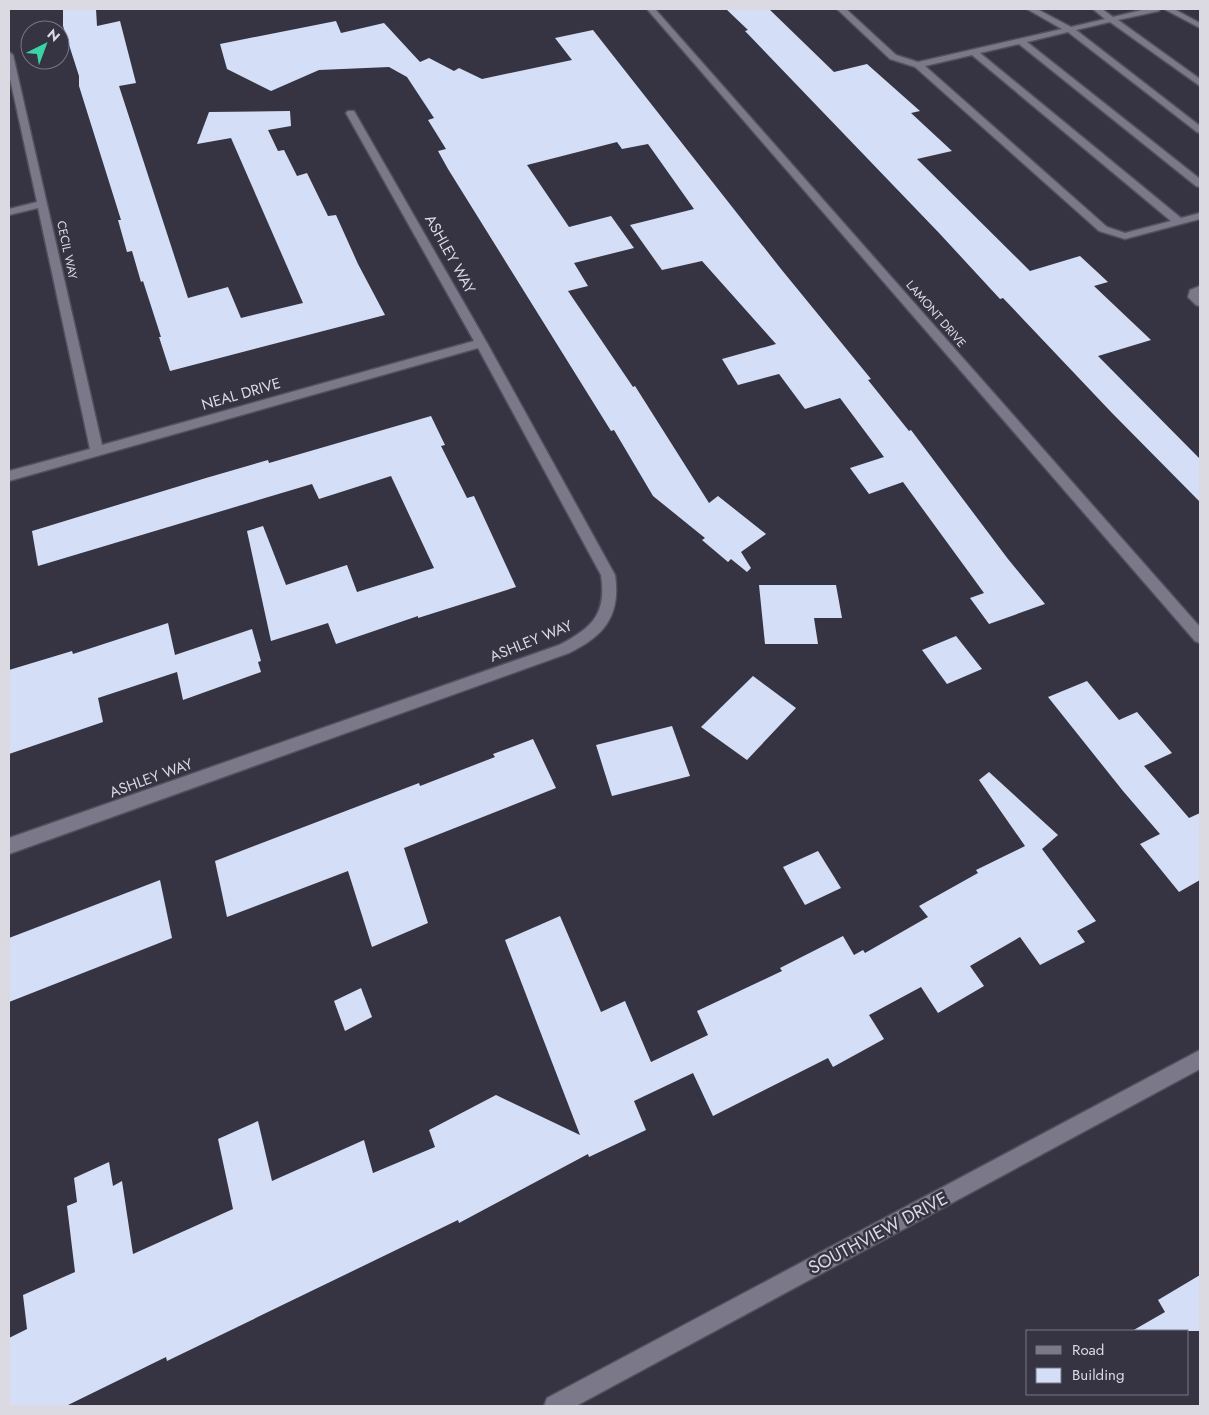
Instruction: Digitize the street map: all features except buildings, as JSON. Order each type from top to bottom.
[{"type":"street","name":"LAMONT DRIVE","points":[[652,9],[1200,637]]},
{"type":"street","points":[[841,9],[893,57],[918,65],[1103,229],[1125,236],[1200,216]]},
{"type":"street","points":[[1031,9],[1070,29],[1200,130]]},
{"type":"street","points":[[1097,9],[1200,83]]},
{"type":"street","points":[[918,65],[1156,9]]},
{"type":"street","points":[[1168,9],[1200,26]]},
{"type":"street","points":[[1021,41],[1200,184]]},
{"type":"street","points":[[974,52],[1178,221]]},
{"type":"street","name":"CECIL WAY","points":[[9,55],[97,451]]},
{"type":"street","name":"ASHLEY WAY","points":[[9,846],[564,649],[578,642],[598,626],[608,610],[610,587],[608,574],[481,343],[351,113]]},
{"type":"street","points":[[9,212],[43,204]]},
{"type":"street","points":[[1200,289],[1194,292],[1194,297],[1200,302]]},
{"type":"street","name":"NEAL DRIVE","points":[[9,476],[481,343]]},
{"type":"street","name":"SOUTHVIEW DRIVE","points":[[555,1406],[1181,1071],[1200,1059]]}]
